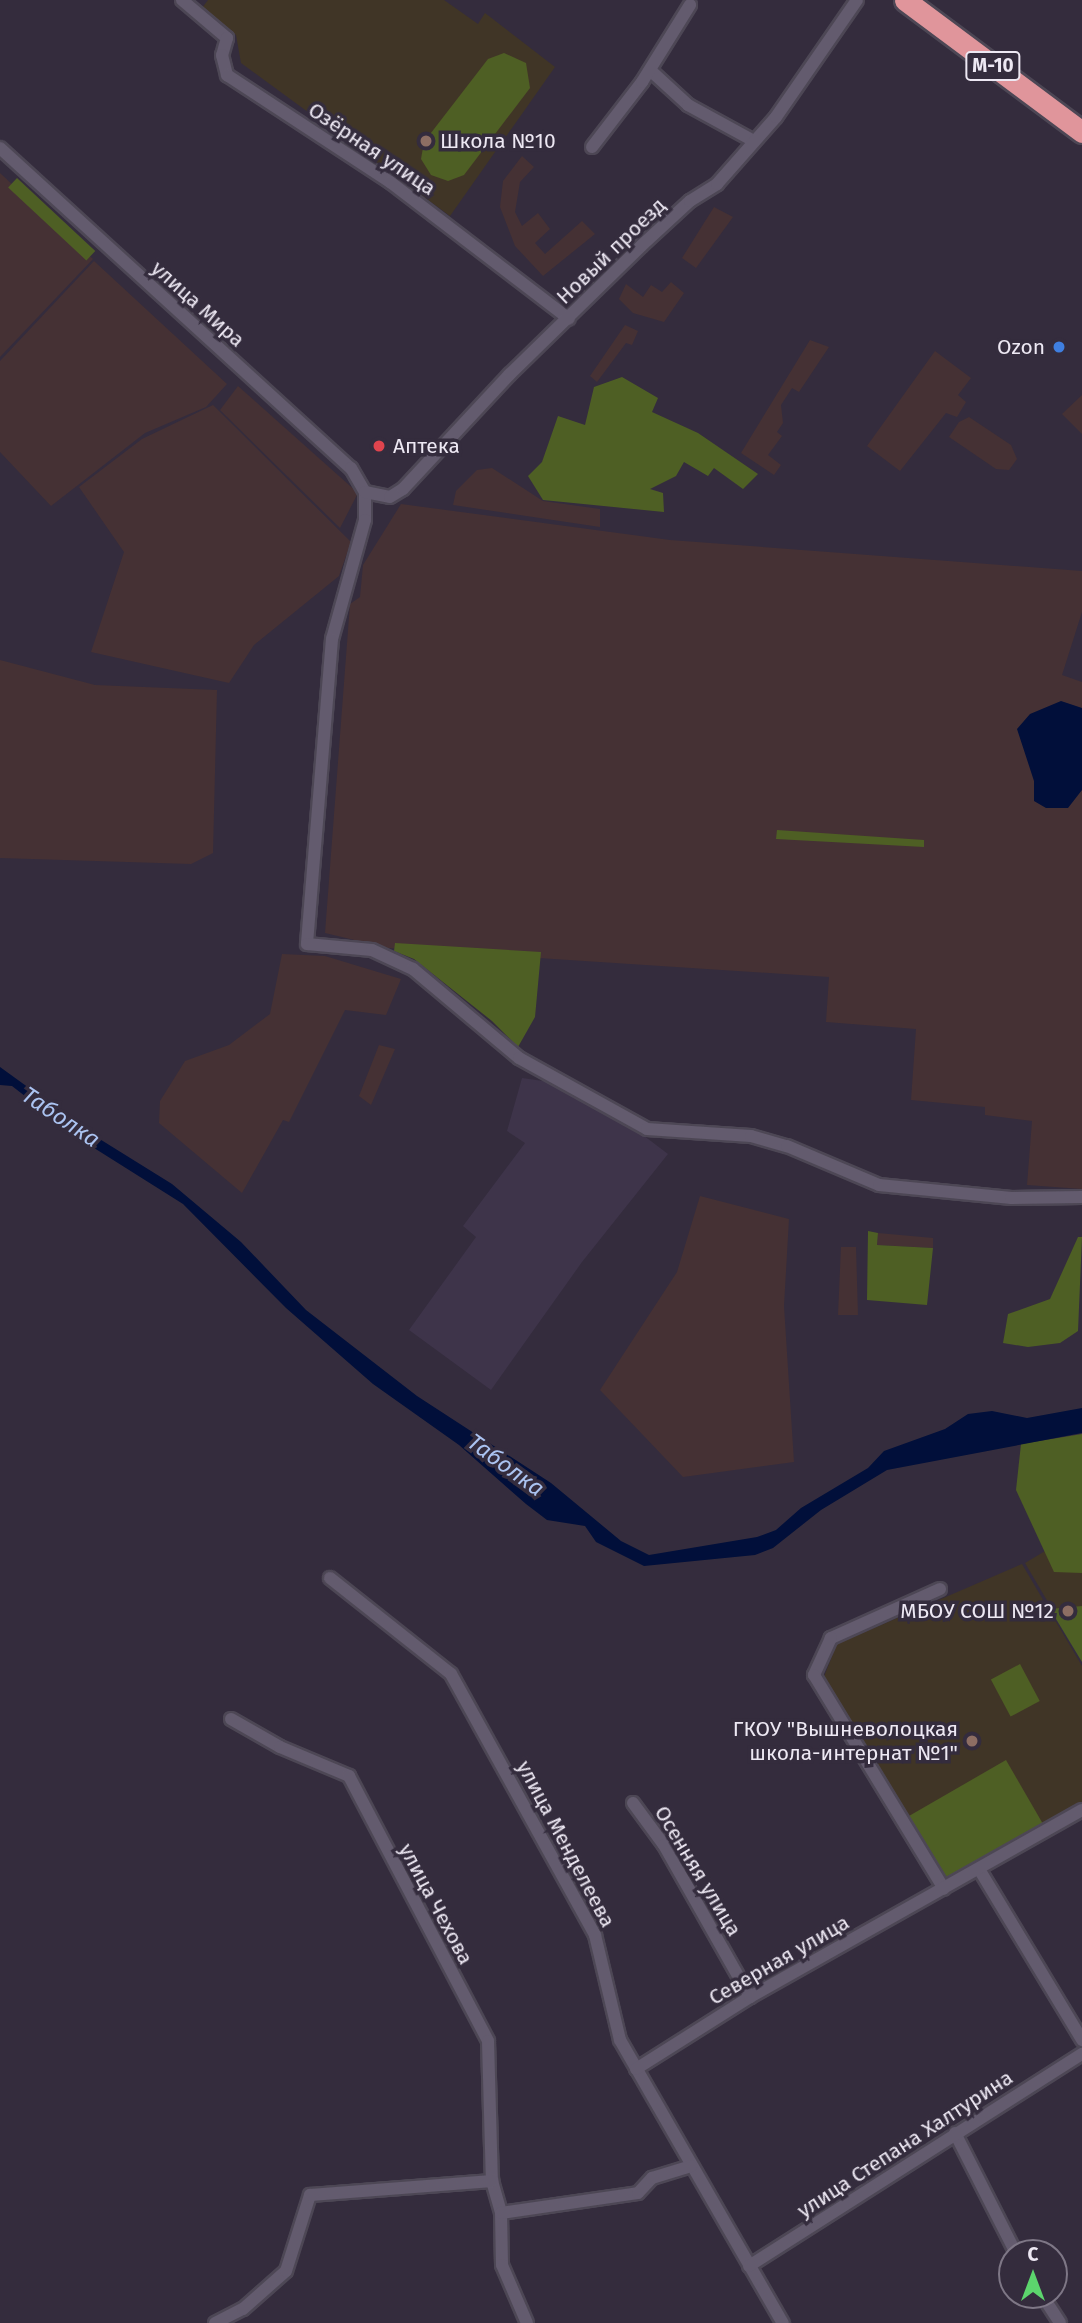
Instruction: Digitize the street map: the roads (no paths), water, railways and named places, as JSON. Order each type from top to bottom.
[{"type":"highway","name":"М-10","points":[[905,0],[1082,132]]},
{"type":"street","name":"Озёрная улица","points":[[183,0],[227,38],[222,55],[227,75],[390,182],[569,319]]},
{"type":"street","name":"Новый проезд","points":[[365,492],[390,497],[403,489],[510,374],[651,237],[717,184],[752,140],[776,117],[857,0]]},
{"type":"street","points":[[592,147],[650,70],[690,5]]},
{"type":"street","points":[[650,70],[688,105],[752,140]]},
{"type":"street","name":"улица Мира","points":[[0,148],[351,468],[365,492]]},
{"type":"street","points":[[365,492],[365,520],[332,639],[307,944],[372,950],[413,969],[519,1058],[647,1129],[751,1136],[787,1146],[879,1185],[1012,1198],[1082,1197]]},
{"type":"street","name":"улица Менделеева","points":[[330,1578],[451,1674],[595,1935],[620,2040],[783,2323]]},
{"type":"street","points":[[940,1589],[831,1638],[814,1675],[944,1889]]},
{"type":"street","name":"улица Чехова","points":[[231,1719],[280,1747],[349,1776],[488,2041],[492,2181],[501,2213],[502,2266],[527,2323]]},
{"type":"street","name":"Осенняя улица","points":[[633,1802],[664,1845],[750,1997]]},
{"type":"street","name":"Северная улица","points":[[636,2069],[750,1997],[1082,1810]]},
{"type":"street","points":[[979,1869],[1082,2040]]},
{"type":"street","name":"улица Степана Халтурина","points":[[749,2266],[1082,2054]]},
{"type":"street","points":[[956,2133],[1009,2239]]},
{"type":"street","points":[[501,2213],[638,2193],[652,2178],[691,2166]]},
{"type":"street","points":[[215,2323],[243,2309],[286,2272],[306,2200],[310,2195],[492,2181]]},
{"type":"water","points":[[1061,701],[1082,708],[1082,790],[1068,808],[1046,808],[1034,801],[1034,781],[1017,729],[1030,714]]},
{"type":"water","name":"Таболка","points":[[0,1067],[98,1138],[172,1184],[241,1242],[306,1310],[417,1396],[551,1483],[621,1541],[649,1555],[757,1537],[776,1530],[801,1508],[868,1468],[884,1451],[945,1429],[968,1414],[992,1411],[1027,1418],[1082,1408],[1082,1433],[887,1470],[821,1510],[773,1548],[755,1555],[644,1566],[596,1542],[585,1526],[547,1520],[526,1504],[459,1445],[373,1384],[286,1308],[183,1204],[83,1141],[12,1086],[0,1085]]},
{"type":"place","name":"Школа №10","points":[[426,141]]},
{"type":"place","name":"Ozon","points":[[1059,347]]},
{"type":"place","name":"Аптека","points":[[379,446]]},
{"type":"place","name":"МБОУ СОШ №12","points":[[1068,1611]]},
{"type":"place","name":"ГКОУ \"Вышневолоцкая школа-интернат №1\"","points":[[972,1741]]}]
